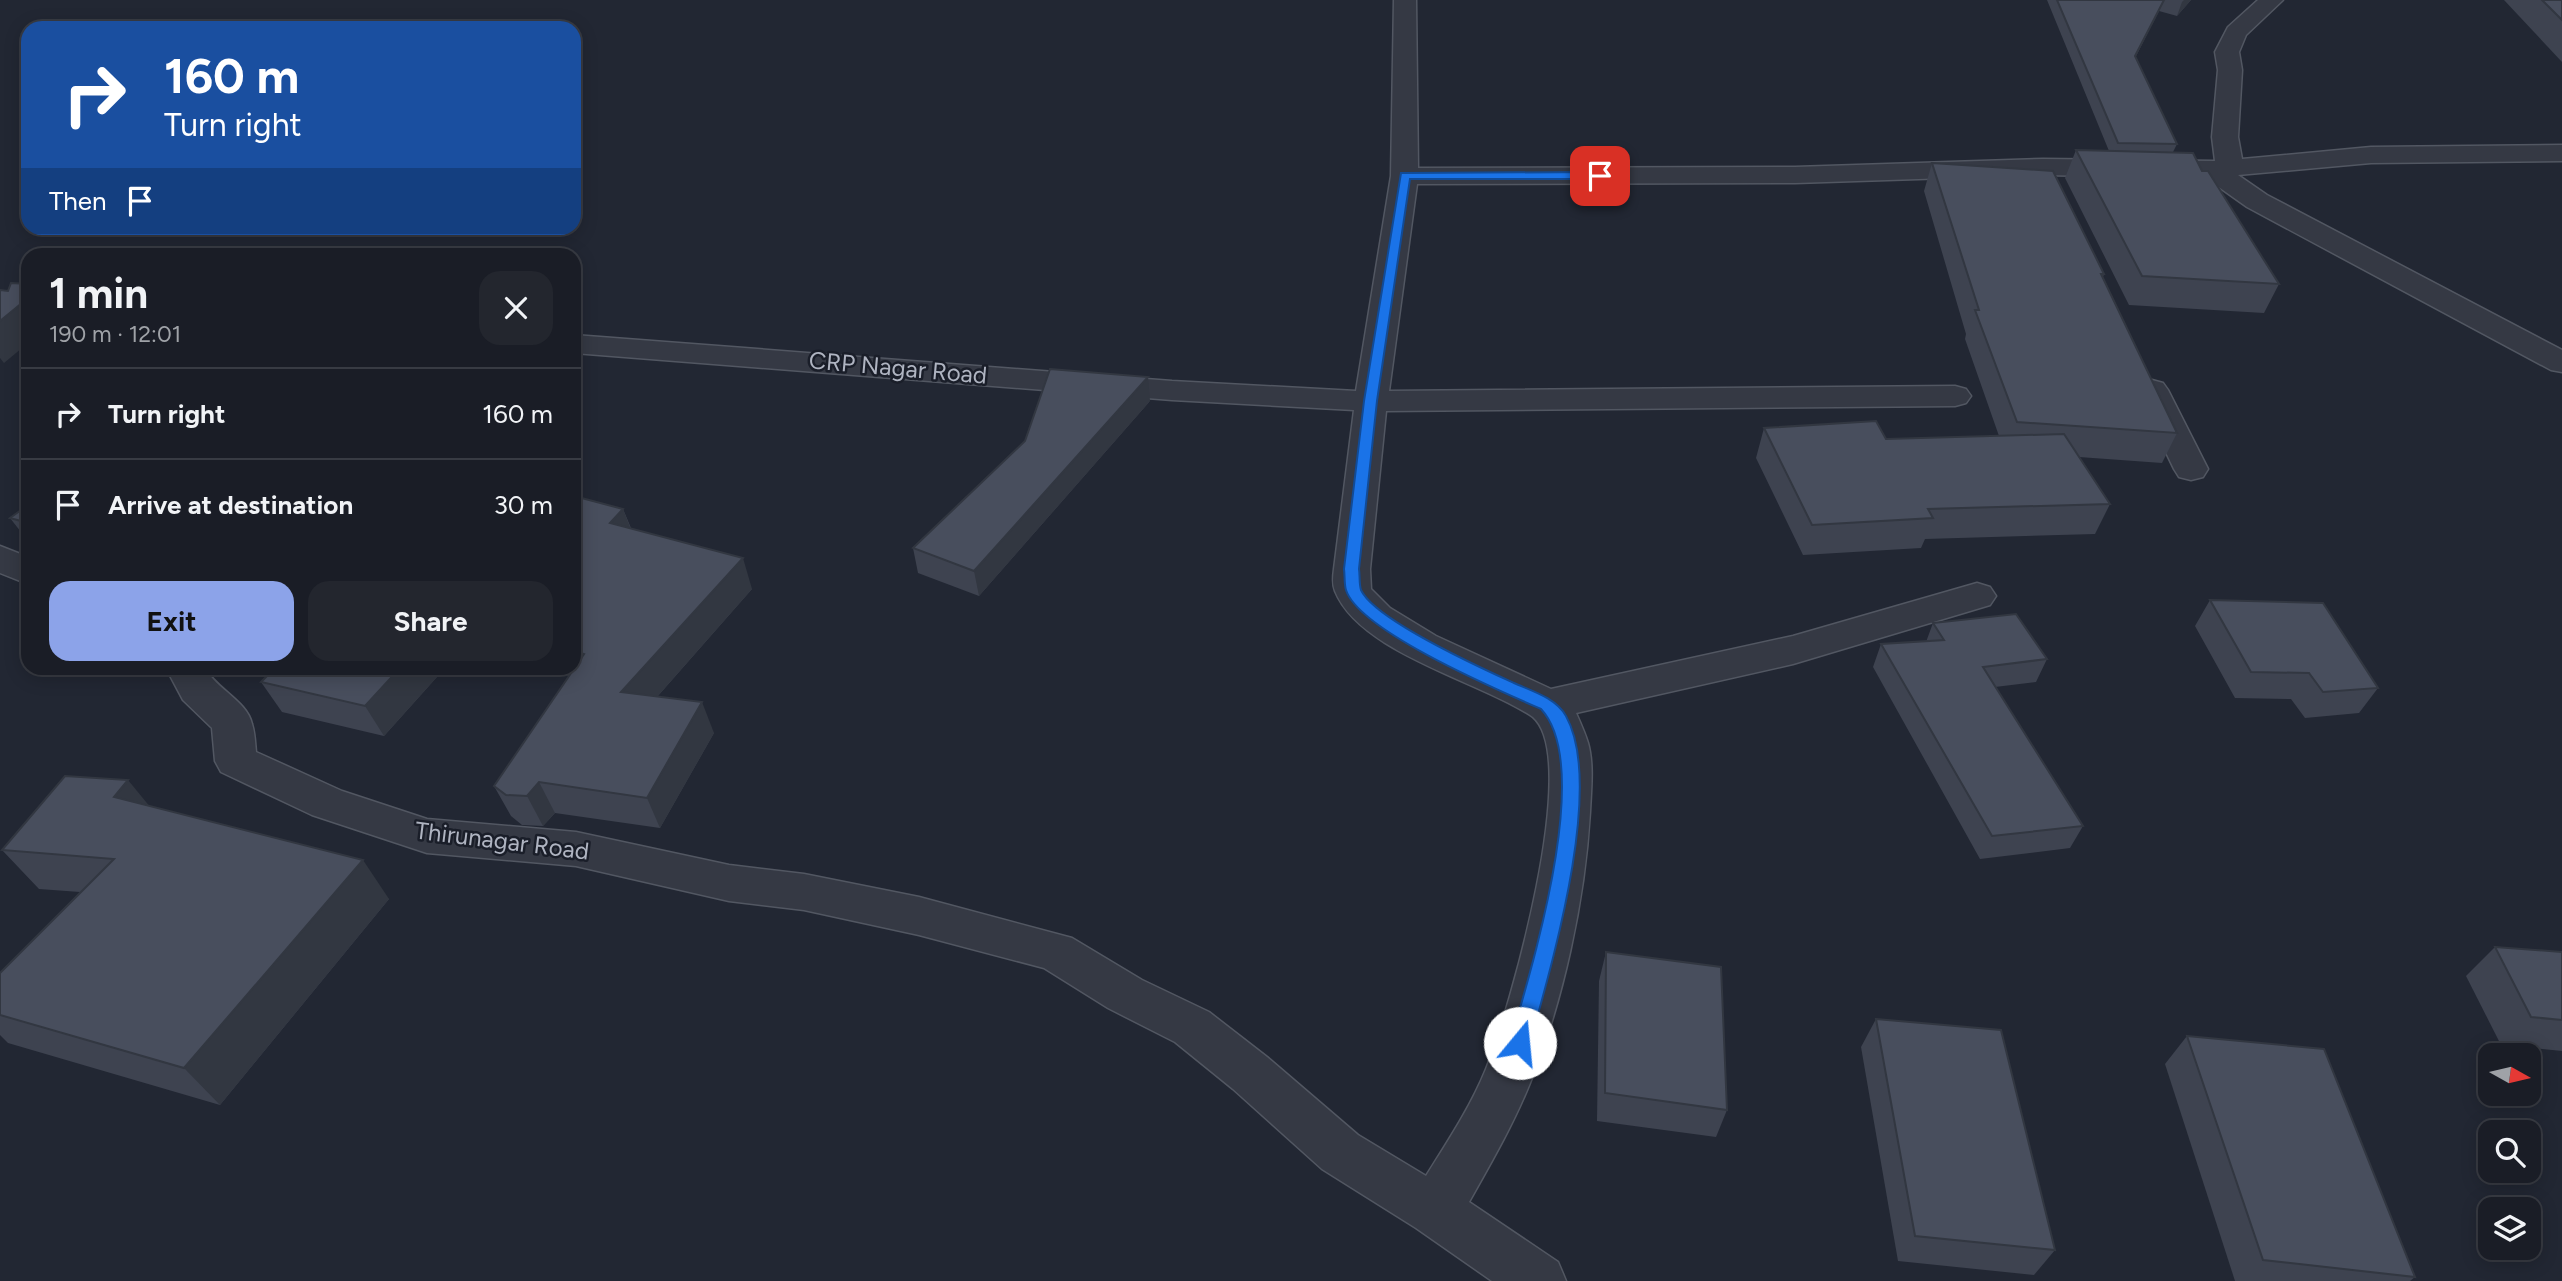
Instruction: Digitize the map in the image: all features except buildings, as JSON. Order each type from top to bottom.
[{"type":"street","points":[[1405,0],[1405,176],[1371,401],[1352,569],[1353,590],[1371,612],[1394,628],[1456,663],[1547,705],[1559,718],[1566,736],[1572,789],[1553,926],[1512,1067],[1477,1138],[1435,1210],[1539,1281]]},
{"type":"street","points":[[2221,169],[2230,70],[2227,52],[2236,32],[2272,0]]},
{"type":"street","points":[[1405,176],[1794,175],[2049,179],[2221,169],[2371,155],[2562,153]]},
{"type":"street","points":[[2221,169],[2269,207],[2562,363]]},
{"type":"street","name":"CRP Nagar Road","points":[[581,344],[719,353],[1222,396],[1371,401],[1955,396]]},
{"type":"street","points":[[2138,361],[2191,470]]},
{"type":"street","points":[[0,558],[21,568]]},
{"type":"street","points":[[1547,705],[1793,650],[1977,596]]},
{"type":"street","name":"Thirunagar Road","points":[[189,675],[197,690],[232,722],[236,761],[327,803],[428,836],[576,849],[729,883],[804,892],[919,916],[1056,952],[1125,994],[1192,1027],[1250,1073],[1340,1152],[1435,1210]]},
{"type":"route","points":[[1520,1043],[1553,926],[1572,789],[1566,736],[1559,718],[1547,705],[1456,663],[1371,612],[1353,590],[1352,569],[1371,401],[1405,176],[1600,176]]}]
